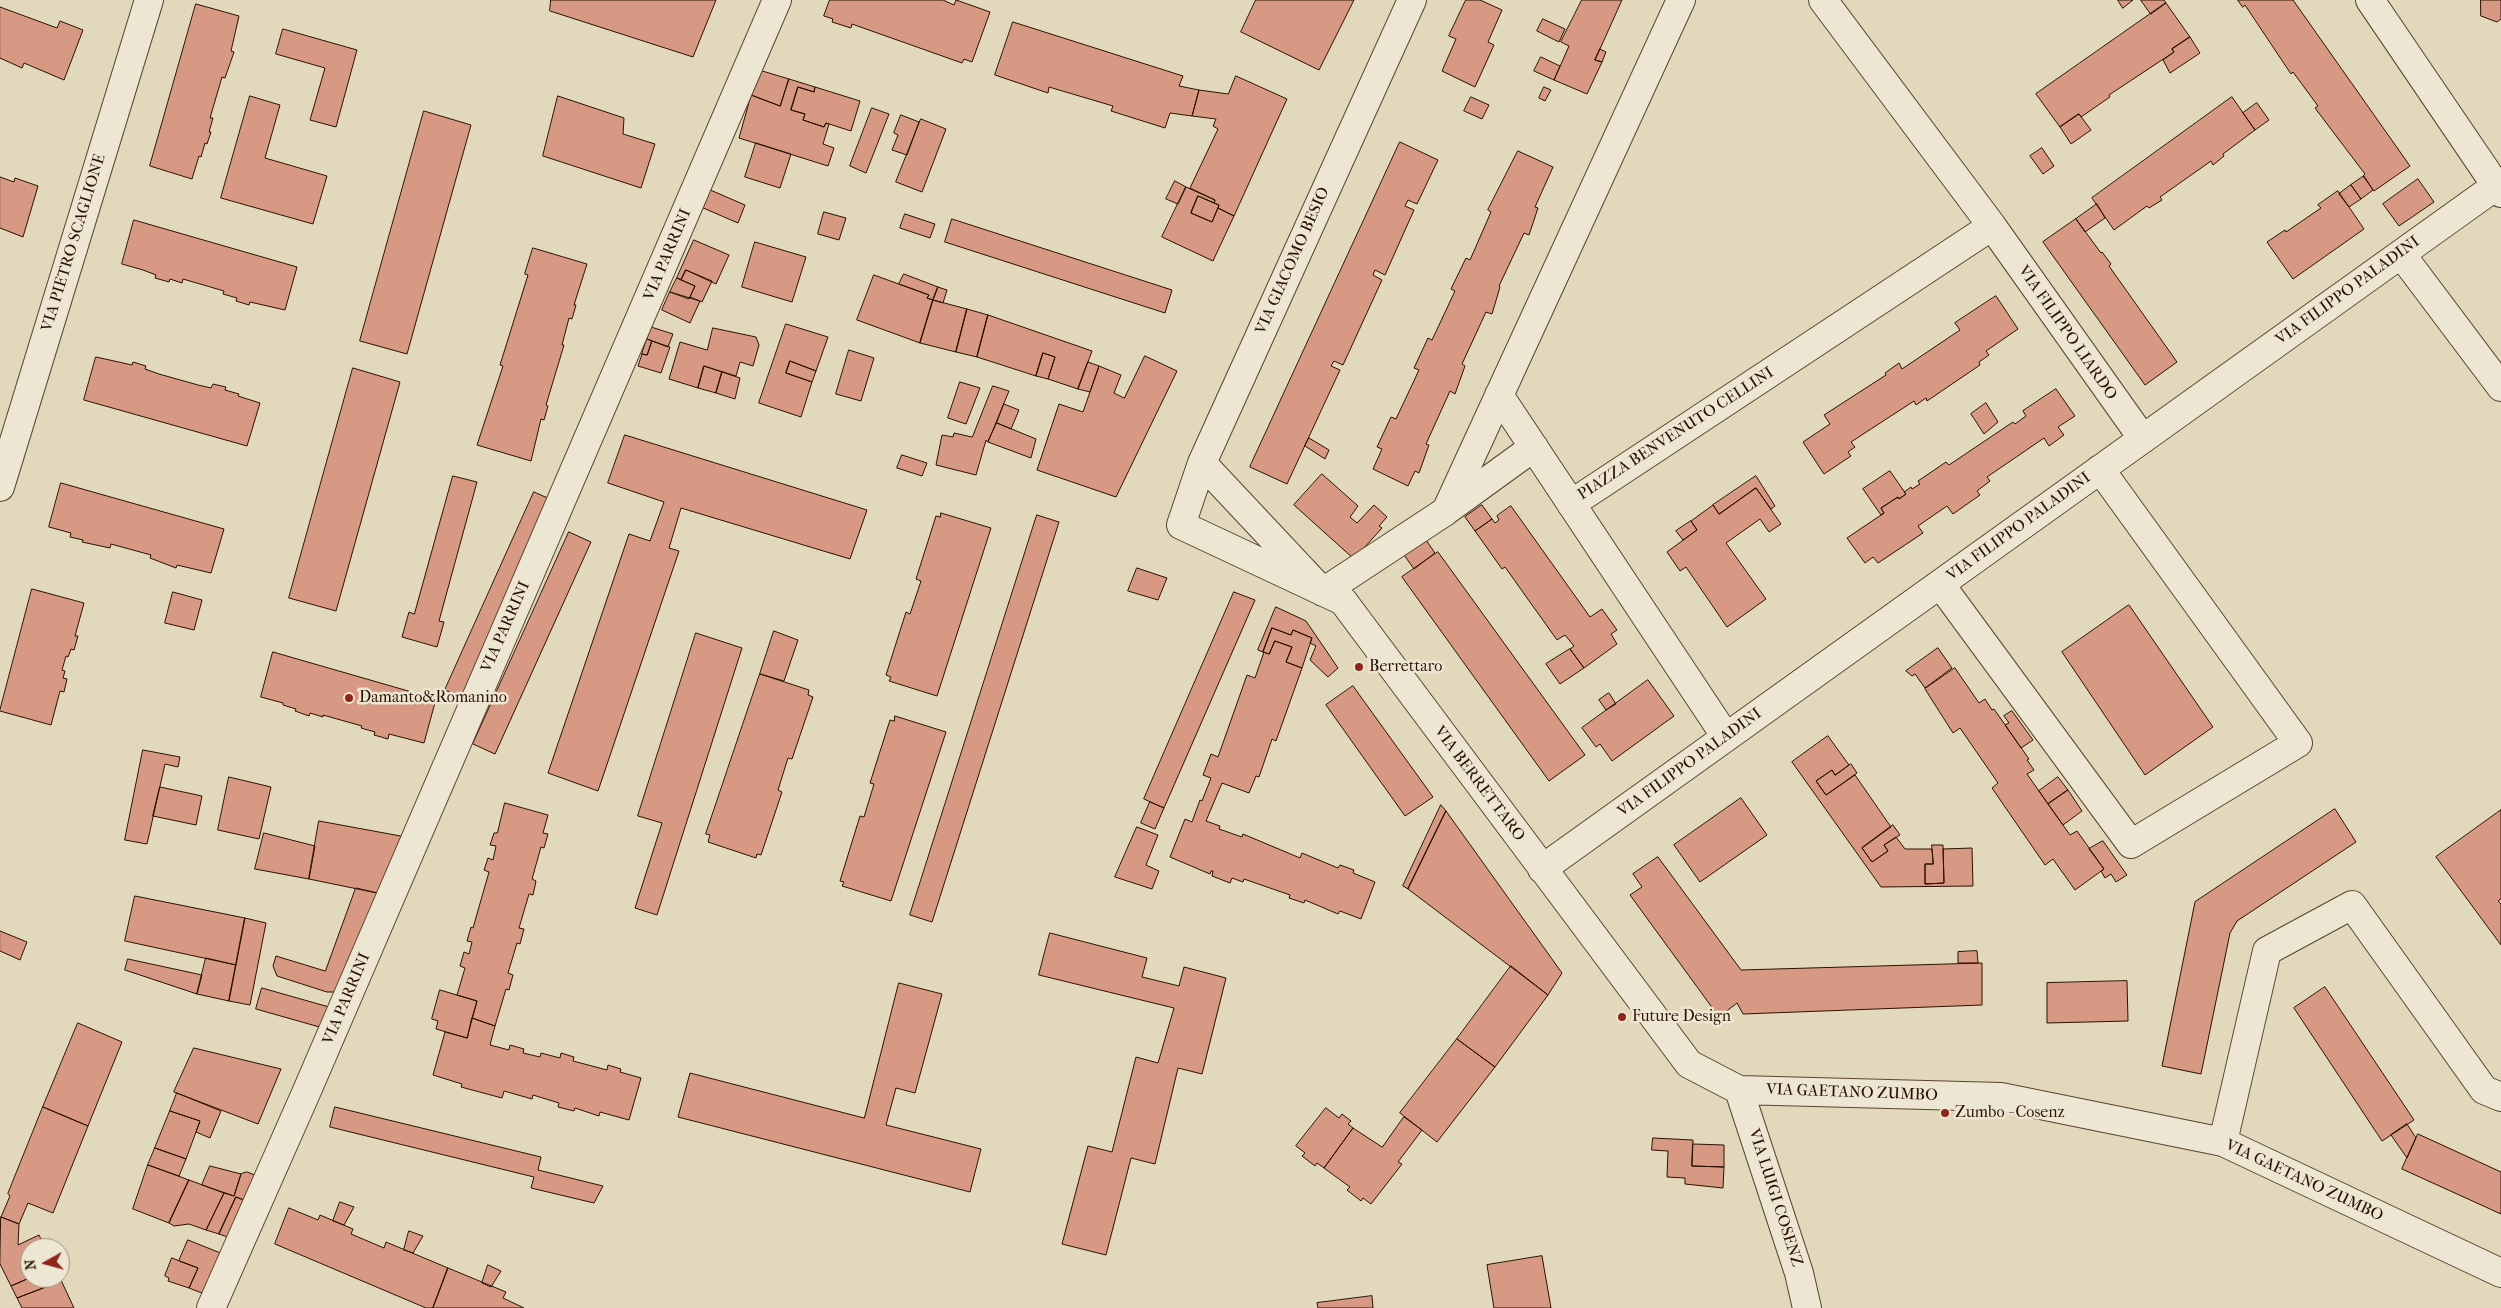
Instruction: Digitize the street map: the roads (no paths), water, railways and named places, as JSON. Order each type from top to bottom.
[{"type":"street","name":"VIA PIETRO SCAGLIONE","points":[[0,486],[149,0]]},
{"type":"street","name":"VIA PARRINI","points":[[211,1308],[306,1093],[777,0]]},
{"type":"street","name":"VIA GIACOMO BESIO","points":[[1181,525],[1202,463],[1412,0]]},
{"type":"street","points":[[1446,511],[1681,0]]},
{"type":"street","points":[[1823,0],[1992,226]]},
{"type":"street","points":[[2370,0],[2498,189]]},
{"type":"street","name":"VIA FILIPPO PALADINI","points":[[1542,869],[2401,254],[2498,189]]},
{"type":"street","name":"PIAZZA BENVENUTO CELLINI","points":[[1499,395],[1571,504],[1992,226]]},
{"type":"street","name":"VIA FILIPPO LIARDO","points":[[1992,226],[2143,439]]},
{"type":"street","points":[[2401,254],[2501,387]]},
{"type":"street","points":[[1202,463],[1323,592],[1446,511],[1534,447]]},
{"type":"street","points":[[1940,584],[2131,844],[2298,744],[2100,469]]},
{"type":"street","points":[[1571,504],[1726,737]]},
{"type":"street","name":"VIA BERRETTARO","points":[[1181,525],[1343,601],[1689,1064],[1739,1090]]},
{"type":"street","points":[[2223,1142],[2267,951],[2352,905],[2484,1090],[2501,1097]]},
{"type":"street","name":"VIA GAETANO ZUMBO","points":[[1739,1090],[2002,1097],[2223,1142],[2501,1273]]},
{"type":"street","name":"VIA LUIGI COSENZ","points":[[1739,1090],[1799,1273],[1807,1308]]},
{"type":"place","name":"Berrettaro","points":[[1359,667]]},
{"type":"place","name":"Damanto&Romanino","points":[[349,698]]},
{"type":"place","name":"Future Design","points":[[1622,1017]]},
{"type":"place","name":"Zumbo - Cosenz","points":[[1945,1113]]}]
